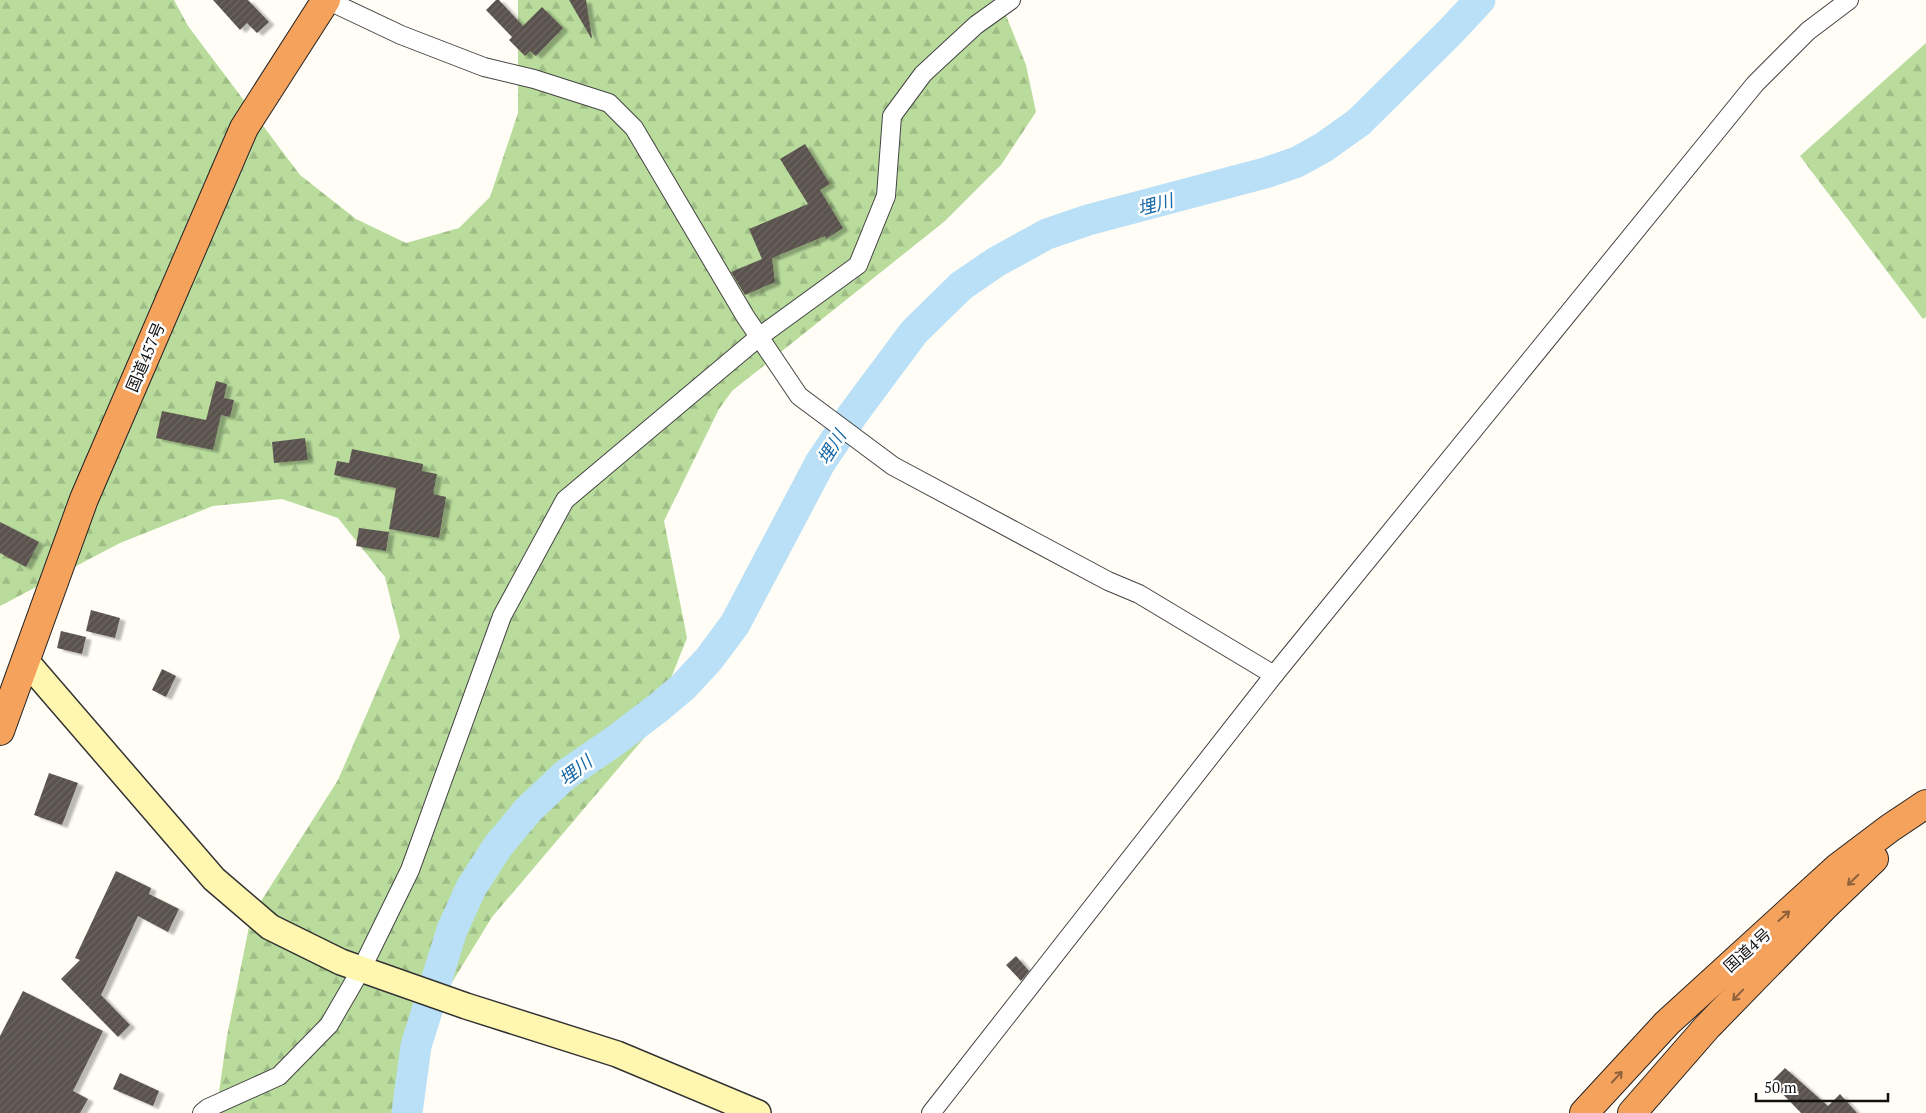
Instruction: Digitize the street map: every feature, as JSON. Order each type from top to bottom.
[{"type":"highway","name":"国道457号","points":[[0,731],[84,499],[244,128],[326,0]]},
{"type":"highway","name":"国道4号","points":[[1584,1113],[1667,1023],[1837,868],[1890,828],[1926,804]]},
{"type":"highway","name":"国道4号","points":[[1632,1113],[1707,1027],[1823,908],[1926,810]]},
{"type":"street","points":[[326,0],[401,35],[484,67],[534,79],[609,102],[634,128],[694,232],[759,337],[799,396],[893,466],[1108,581],[1139,594],[1274,675]]},
{"type":"street","points":[[202,1113],[208,1108],[279,1076],[329,1025],[367,970],[410,870],[502,616],[566,500],[759,337],[858,266],[886,196],[892,116],[923,74],[976,25],[1012,0]]},
{"type":"street","points":[[931,1113],[1274,675],[1755,84],[1808,31],[1849,0]]},
{"type":"street","points":[[26,660],[214,879],[270,927],[341,962],[466,1006],[617,1054],[758,1113]]},
{"type":"green space","points":[[0,0],[174,0],[188,26],[300,175],[356,219],[406,243],[459,228],[490,197],[518,113],[518,0],[998,0],[1001,3],[1026,65],[1036,112],[1001,165],[945,221],[732,391],[719,409],[664,521],[687,638],[650,731],[492,917],[401,1066],[394,1113],[216,1113],[227,1036],[251,917],[338,780],[400,637],[385,577],[338,518],[282,499],[213,506],[120,543],[0,606]]},
{"type":"green space","points":[[1926,43],[1926,317],[1923,319],[1800,156]]},
{"type":"building","points":[[213,0],[248,0],[269,22],[257,33],[247,23],[240,30]]},
{"type":"building","points":[[496,0],[499,0],[523,26],[542,7],[563,28],[536,56],[530,51],[525,56],[509,40],[512,37],[486,10]]},
{"type":"building","points":[[569,0],[586,0],[592,38],[591,38]]},
{"type":"building","points":[[805,144],[830,184],[820,190],[843,228],[826,239],[825,236],[772,258],[775,282],[745,295],[731,272],[762,259],[749,229],[808,204],[780,159]]},
{"type":"building","points":[[216,381],[227,384],[224,398],[234,400],[230,417],[221,415],[213,450],[156,438],[162,411],[206,420]]},
{"type":"building","points":[[305,438],[308,460],[274,463],[272,442]]},
{"type":"building","points":[[352,449],[423,464],[422,471],[437,474],[433,494],[446,497],[439,538],[389,529],[396,488],[334,475],[337,461],[349,463]]},
{"type":"building","points":[[0,522],[39,542],[26,567],[0,553]]},
{"type":"building","points":[[359,528],[389,532],[386,551],[356,546]]},
{"type":"building","points":[[91,610],[120,618],[115,638],[86,631]]},
{"type":"building","points":[[61,631],[86,637],[82,654],[57,648]]},
{"type":"building","points":[[162,669],[176,676],[166,697],[152,690]]},
{"type":"building","points":[[49,773],[78,783],[62,825],[34,815]]},
{"type":"building","points":[[116,871],[151,888],[149,894],[179,909],[168,932],[138,916],[101,995],[130,1025],[118,1037],[61,979],[80,960],[75,958]]},
{"type":"building","points":[[1016,956],[1029,971],[1021,981],[1006,965]]},
{"type":"building","points":[[23,991],[103,1031],[73,1091],[88,1099],[80,1113],[0,1113],[0,1036]]},
{"type":"building","points":[[1785,1068],[1828,1106],[1840,1094],[1857,1113],[1801,1113],[1771,1082]]},
{"type":"building","points":[[120,1073],[159,1091],[153,1106],[113,1089]]},
{"type":"waterway","name":"埋川","points":[[407,1113],[416,1046],[452,930],[471,888],[498,846],[528,810],[565,775],[658,708],[683,687],[709,659],[735,624],[820,463],[853,414],[914,332],[961,286],[996,262],[1047,234],[1088,220],[1265,173],[1297,162],[1324,147],[1359,122],[1480,0]]}]
